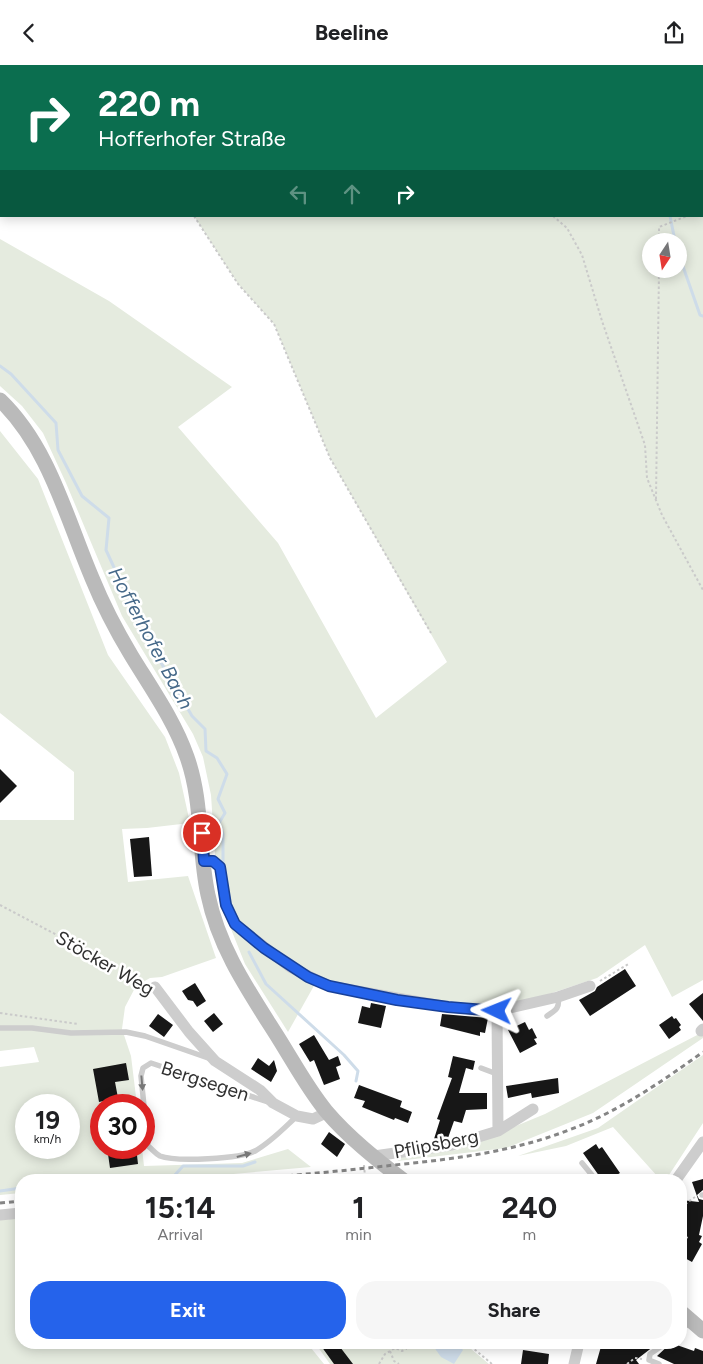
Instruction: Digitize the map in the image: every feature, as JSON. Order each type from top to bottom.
[{"type":"street","points":[[0,399],[22,424],[36,445],[57,489],[104,606],[130,654],[165,710],[188,758],[198,797],[211,910],[224,947],[240,978],[328,1112],[369,1159],[393,1174]]},
{"type":"street","points":[[204,861],[213,861],[220,867],[226,905],[235,924],[264,948],[308,977],[329,986],[397,1000],[497,1011],[558,997],[590,986]]},
{"type":"street","name":"Stöcker Weg","points":[[155,987],[189,1032],[215,1061]]},
{"type":"street","name":"Pflipsberg","points":[[497,1011],[498,1131]]},
{"type":"street","name":"Bergsegen","points":[[215,1061],[260,1090],[273,1103],[296,1116],[314,1119],[328,1112]]},
{"type":"street","name":"Pflipsberg","points":[[369,1159],[452,1145],[498,1131],[533,1109]]},
{"type":"street","points":[[680,1174],[703,1142]]},
{"type":"street","points":[[0,1215],[15,1214]]},
{"type":"street","points":[[687,1323],[703,1331]]},
{"type":"street","points":[[574,1364],[578,1349]]},
{"type":"lane","points":[[547,1015],[557,1010],[559,1005],[558,997]]},
{"type":"lane","name":"Bergsegen","points":[[0,1028],[32,1028],[71,1033],[126,1031],[215,1061]]},
{"type":"lane","name":"Bergsegen","points":[[273,1103],[151,1063],[143,1068],[141,1076],[148,1146],[160,1156],[197,1159],[235,1157],[253,1152],[272,1140],[296,1116]]},
{"type":"lane","points":[[481,1068],[497,1074]]},
{"type":"lane","points":[[582,1163],[591,1174]]},
{"type":"lane","points":[[657,1349],[650,1354],[649,1360],[659,1364]]},
{"type":"path","points":[[195,217],[238,284],[274,324],[330,459],[431,633]]},
{"type":"path","points":[[554,217],[567,228],[582,255],[644,445],[647,478],[703,589]]},
{"type":"path","points":[[659,233],[659,227],[684,217]]},
{"type":"path","points":[[656,499],[659,278]]},
{"type":"path","name":"Stöcker Weg","points":[[0,905],[155,987]]},
{"type":"path","points":[[590,986],[630,963]]},
{"type":"path","points":[[0,1013],[84,1025]]},
{"type":"path","points":[[366,1174],[369,1159]]},
{"type":"path","points":[[687,1202],[702,1195]]},
{"type":"path","points":[[379,1364],[393,1349]]},
{"type":"path","points":[[474,1349],[492,1364]]},
{"type":"path","points":[[390,1351],[394,1361],[399,1364]]},
{"type":"path","points":[[627,1364],[636,1358],[649,1360]]},
{"type":"shaded area","points":[[195,217],[703,217],[703,980],[672,997],[645,945],[597,978],[543,996],[499,1007],[398,997],[309,976],[238,923],[231,906],[223,866],[215,855],[211,795],[203,757],[193,734],[122,616],[43,433],[22,406],[0,386],[0,239],[109,301],[232,387],[178,427],[278,543],[376,718],[447,662],[330,458],[274,324],[238,284]]},
{"type":"shaded area","points":[[0,431],[38,479],[108,655],[165,737],[179,773],[190,823],[122,829],[128,882],[188,876],[216,958],[162,977],[150,978],[136,986],[125,1007],[122,1029],[131,1056],[136,1094],[90,1094],[90,1159],[143,1159],[144,1166],[242,1163],[288,1149],[311,1167],[232,1174],[15,1174],[15,1194],[0,1195],[0,1067],[39,1062],[34,1047],[0,1051],[0,820],[74,820],[74,772],[0,713]]},
{"type":"shaded area","points":[[227,919],[315,984],[288,1032],[245,964]]},
{"type":"shaded area","points":[[703,1032],[703,1038],[593,1113],[506,1148],[398,1161],[396,1155],[457,1150],[545,1114]]},
{"type":"shaded area","points":[[703,1055],[703,1123],[670,1174],[655,1174],[613,1127],[566,1146],[518,1156],[598,1128]]},
{"type":"shaded area","points":[[15,1219],[15,1349],[312,1349],[324,1364],[0,1364],[0,1220]]},
{"type":"shaded area","points":[[319,1349],[471,1349],[489,1364],[330,1364]]},
{"type":"water","points":[[435,1349],[463,1350],[454,1364],[441,1357]]},
{"type":"building","points":[[0,769],[17,786],[0,803]]},
{"type":"building","points":[[149,837],[152,876],[134,877],[130,839]]},
{"type":"building","points":[[625,969],[636,986],[590,1016],[579,1000]]},
{"type":"building","points":[[195,983],[206,1001],[197,1007],[193,1001],[188,1000],[182,991]]},
{"type":"building","points":[[703,993],[703,1021],[689,1004]]},
{"type":"building","points":[[371,1003],[386,1006],[381,1028],[358,1023],[362,1006],[370,1008]]},
{"type":"building","points":[[214,1013],[223,1024],[213,1032],[204,1021]]},
{"type":"building","points":[[158,1014],[173,1025],[164,1037],[149,1026]]},
{"type":"building","points":[[442,1014],[488,1018],[485,1033],[480,1032],[480,1036],[440,1026]]},
{"type":"building","points":[[672,1016],[681,1025],[679,1027],[681,1030],[669,1039],[659,1025]]},
{"type":"building","points":[[525,1022],[529,1030],[532,1028],[537,1038],[534,1039],[537,1044],[520,1053],[508,1030]]},
{"type":"building","points":[[314,1035],[329,1060],[338,1056],[341,1065],[336,1067],[340,1079],[324,1085],[314,1060],[310,1062],[299,1044]]},
{"type":"building","points":[[453,1056],[475,1061],[473,1070],[466,1068],[459,1093],[487,1093],[487,1109],[466,1110],[462,1123],[454,1121],[448,1138],[436,1140],[434,1139],[440,1120],[437,1119],[452,1078],[448,1077]]},
{"type":"building","points":[[258,1058],[269,1066],[274,1060],[277,1071],[271,1082],[251,1069]]},
{"type":"building","points":[[126,1063],[129,1080],[115,1082],[117,1094],[98,1094],[93,1069]]},
{"type":"building","points":[[558,1078],[559,1093],[532,1098],[531,1093],[508,1098],[506,1086]]},
{"type":"building","points":[[359,1085],[402,1101],[400,1107],[412,1112],[408,1123],[395,1118],[394,1120],[362,1107],[365,1101],[354,1098]]},
{"type":"building","points":[[329,1132],[345,1144],[337,1157],[321,1144]]},
{"type":"building","points":[[596,1144],[599,1149],[602,1147],[620,1173],[598,1174],[583,1153]]},
{"type":"building","points":[[109,1159],[137,1159],[138,1164],[110,1168]]},
{"type":"building","points":[[703,1179],[703,1190],[697,1195],[699,1199],[703,1200],[703,1216],[699,1235],[702,1236],[699,1242],[702,1244],[692,1262],[687,1259],[687,1201],[699,1202],[692,1182]]},
{"type":"building","points":[[695,1348],[703,1351],[703,1364],[674,1364],[657,1356],[665,1349],[687,1349],[694,1351]]},
{"type":"building","points":[[323,1349],[342,1349],[353,1364],[334,1364]]},
{"type":"building","points":[[600,1349],[650,1349],[636,1360],[639,1364],[596,1364]]},
{"type":"building","points":[[523,1350],[549,1354],[548,1364],[521,1364]]},
{"type":"waterway","points":[[670,217],[673,233]]},
{"type":"waterway","points":[[687,278],[700,315],[703,316]]},
{"type":"waterway","name":"Hofferhofer Bach","points":[[0,366],[11,374],[56,423],[58,450],[82,496],[109,518],[106,550],[145,635],[192,716],[205,729],[206,751],[217,758],[227,774],[218,799],[225,813],[219,823],[223,834],[223,866]]},
{"type":"waterway","name":"Hofferhofer Bach","points":[[249,952],[266,984],[344,1055],[358,1071],[356,1081]]},
{"type":"waterway","points":[[176,1174],[183,1166],[243,1166],[255,1162]]},
{"type":"waterway","points":[[0,1191],[15,1189]]},
{"type":"railway","points":[[305,1174],[439,1160],[504,1149],[548,1138],[587,1123],[622,1105],[703,1052]]},
{"type":"railway","points":[[0,1203],[15,1202]]},
{"type":"route","points":[[202,833],[204,861],[213,861],[218,863],[220,867],[226,905],[235,924],[290,967],[329,986],[397,1000],[497,1011]]}]
